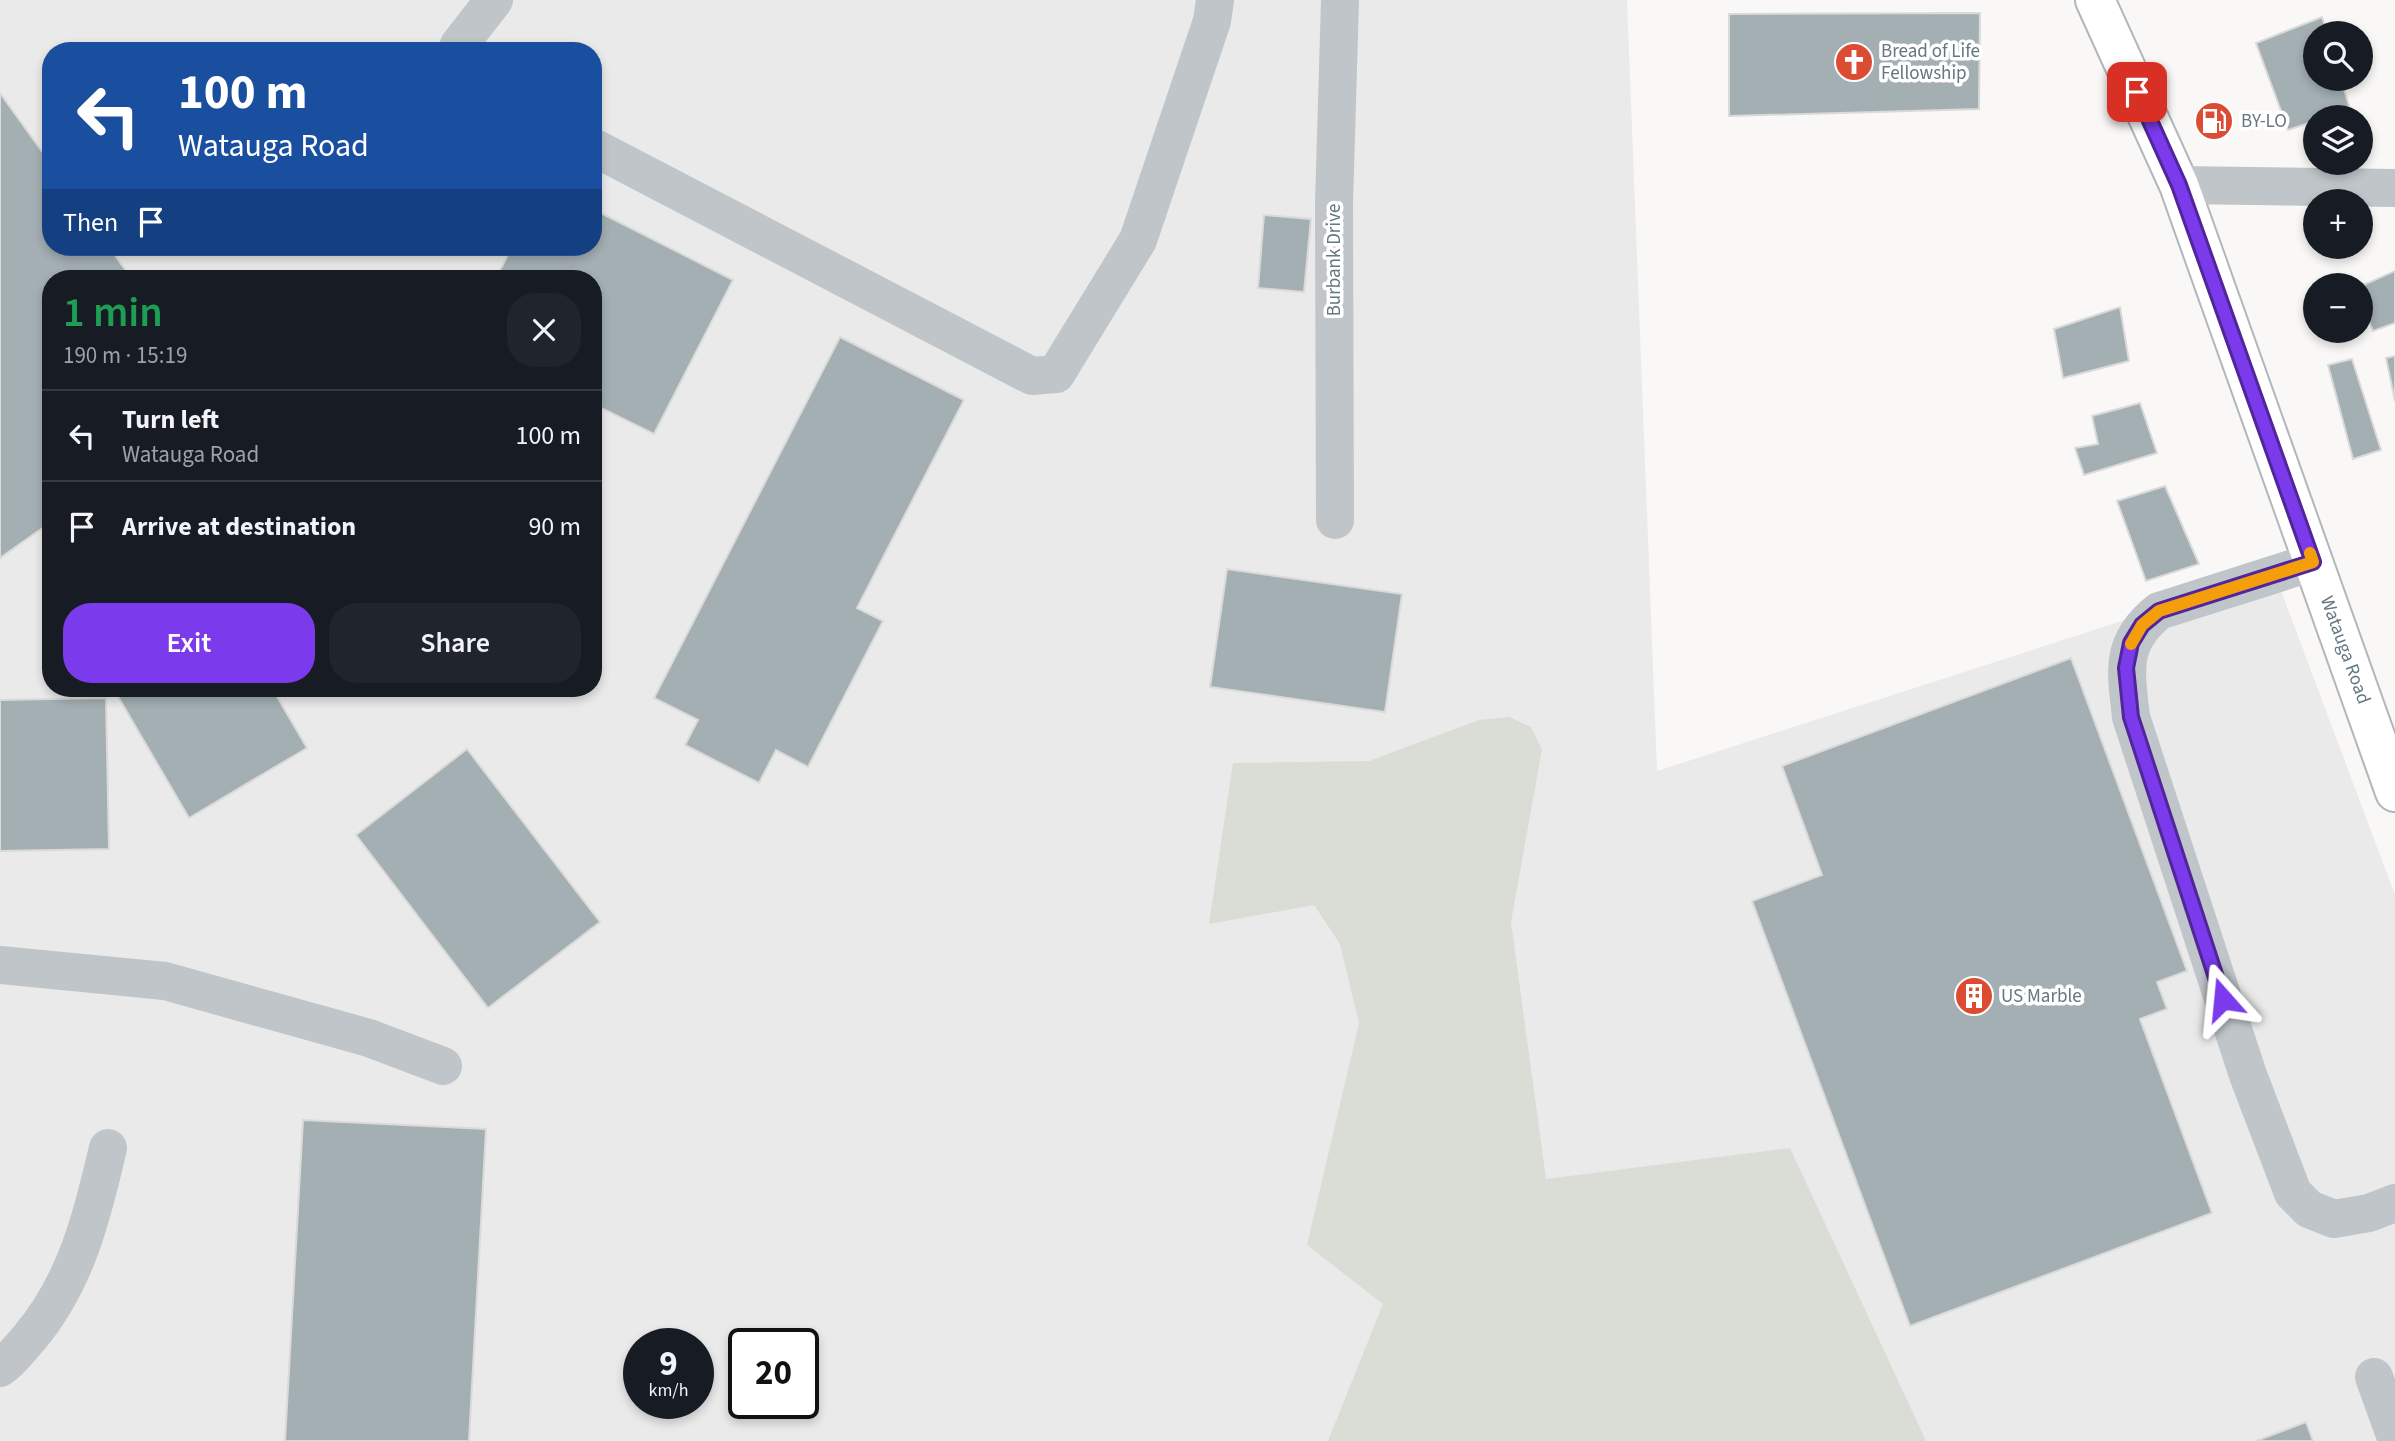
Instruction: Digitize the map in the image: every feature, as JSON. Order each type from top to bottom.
[{"type":"main road","name":"Watauga Road","points":[[2095,0],[2179,185],[2395,792]]},
{"type":"street","points":[[462,42],[494,0]]},
{"type":"street","points":[[602,152],[1032,376],[1056,374],[1138,240],[1212,21],[1215,0]]},
{"type":"street","name":"Burbank Drive","points":[[1335,520],[1334,204],[1340,0]]},
{"type":"street","points":[[2179,185],[2395,188]]},
{"type":"street","points":[[2313,562],[2159,611],[2142,625],[2131,643],[2126,668],[2131,717],[2248,1075],[2293,1193],[2309,1209],[2333,1219],[2369,1213],[2395,1203]]},
{"type":"street","points":[[0,965],[165,981],[369,1038],[443,1066]]},
{"type":"street","points":[[0,1368],[43,1322],[69,1277],[89,1230],[108,1148]]},
{"type":"street","points":[[2374,1377],[2395,1435]]},
{"type":"shaded area","points":[[0,0],[1627,0],[1657,771],[2274,572],[2395,895],[2395,1441],[0,1441]]},
{"type":"shaded area","points":[[1509,717],[1531,727],[1542,749],[1511,922],[1546,1179],[1790,1148],[1926,1441],[1328,1441],[1383,1304],[1307,1245],[1359,1023],[1340,944],[1314,905],[1209,924],[1233,763],[1369,761],[1479,720]]},
{"type":"building","name":"Bread of Life Fellowship","points":[[1980,13],[1979,109],[1729,116],[1729,14]]},
{"type":"building","points":[[2303,24],[2303,91],[2345,91],[2349,105],[2303,105],[2303,125],[2288,130],[2256,43]]},
{"type":"building","points":[[0,93],[42,151],[42,256],[115,256],[125,270],[42,270],[42,528],[0,558]]},
{"type":"building","points":[[602,214],[733,280],[654,434],[602,408],[602,270],[500,270],[507,256],[602,256]]},
{"type":"building","points":[[1264,215],[1311,219],[1304,292],[1258,288]]},
{"type":"building","points":[[2395,271],[2395,323],[2373,331],[2373,281]]},
{"type":"building","points":[[2120,307],[2129,361],[2063,378],[2054,329]]},
{"type":"building","points":[[840,337],[964,400],[857,608],[883,621],[808,767],[776,750],[759,783],[685,745],[698,720],[654,698]]},
{"type":"building","points":[[2395,356],[2395,401],[2386,358]]},
{"type":"building","points":[[2352,359],[2381,450],[2353,459],[2328,365]]},
{"type":"building","points":[[2140,403],[2157,453],[2084,475],[2075,448],[2098,444],[2092,416]]},
{"type":"building","points":[[2165,486],[2199,564],[2146,581],[2117,501]]},
{"type":"building","points":[[1227,569],[1402,594],[1385,712],[1210,687]]},
{"type":"building","name":"US Marble","points":[[2071,658],[2187,971],[2157,982],[2167,1009],[2140,1019],[2212,1213],[1910,1326],[1752,901],[1822,875],[1782,766]]},
{"type":"building","points":[[118,697],[277,697],[307,748],[189,818]]},
{"type":"building","points":[[106,698],[109,849],[0,851],[0,700]]},
{"type":"building","points":[[467,749],[600,922],[488,1008],[356,835]]},
{"type":"building","points":[[303,1120],[486,1129],[469,1441],[285,1441]]},
{"type":"building","points":[[2306,1422],[2313,1441],[2256,1441]]},
{"type":"slow traffic","points":[[2131,644],[2142,625],[2159,611],[2313,562],[2310,553]]},
{"type":"place","name":"Bread of Life Fellowship","points":[[1854,62]]},
{"type":"place","name":"BY-LO","points":[[2214,121]]},
{"type":"place","name":"US Marble","points":[[1974,996]]},
{"type":"route","points":[[2137,92],[2179,185],[2313,562],[2159,611],[2142,625],[2131,643],[2126,668],[2131,717],[2223,999]]}]
